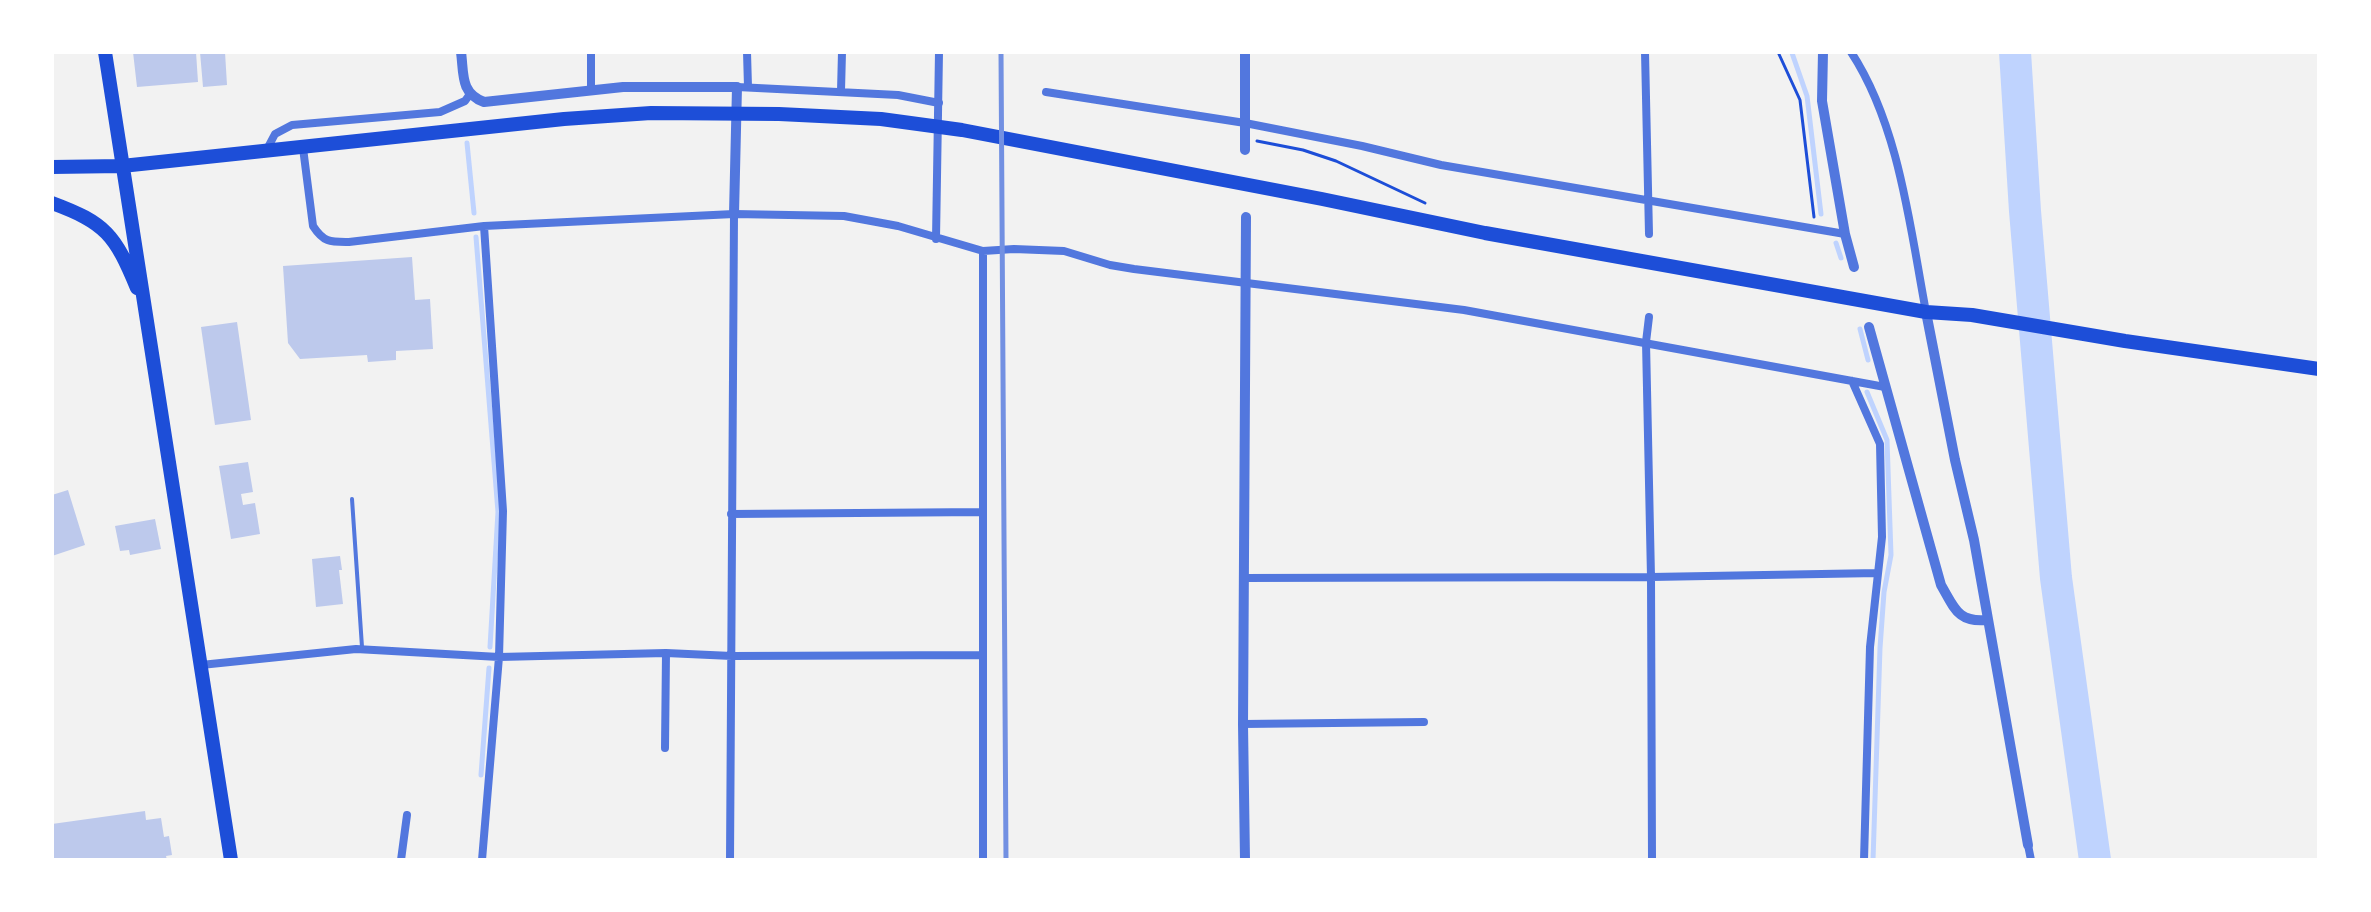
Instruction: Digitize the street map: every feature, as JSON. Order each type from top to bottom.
[{"type":"highway","points":[[105,52],[231,860]]},
{"type":"highway","points":[[52,167],[122,166],[564,119],[651,113],[881,119],[1033,143],[1485,233],[1926,312],[1972,315],[2319,369]]},
{"type":"highway","points":[[52,203],[82,214],[107,232],[124,258],[146,310]]},
{"type":"street","points":[[461,52],[465,84],[470,94],[484,102],[623,87],[742,87],[898,95],[939,103]]},
{"type":"street","points":[[591,52],[591,90]]},
{"type":"street","points":[[730,860],[734,214],[747,52]]},
{"type":"street","points":[[841,91],[842,52]]},
{"type":"street","points":[[936,239],[939,52]]},
{"type":"street","points":[[1245,52],[1245,150]]},
{"type":"street","points":[[1645,52],[1649,234]]},
{"type":"street","points":[[1823,52],[1822,101],[1845,234],[1854,267]]},
{"type":"street","points":[[1851,52],[1879,106],[1897,166],[1955,460],[1974,540],[2031,860]]},
{"type":"street","points":[[1046,92],[1245,123],[1441,165],[1845,234]]},
{"type":"street","points":[[266,151],[275,134],[292,125],[440,112],[465,101],[470,94]]},
{"type":"street","points":[[303,148],[313,226],[320,237],[331,242],[484,226],[734,214],[844,216],[898,226],[983,251],[1064,251],[1134,269],[1464,310],[1885,387]]},
{"type":"street","points":[[1245,860],[1243,578],[1246,217]]},
{"type":"street","points":[[482,860],[499,657],[503,511],[484,226]]},
{"type":"street","points":[[983,251],[983,860]]},
{"type":"street","points":[[1649,317],[1646,342],[1652,860]]},
{"type":"street","points":[[1869,327],[1941,585],[1959,615],[1972,622],[1988,620]]},
{"type":"street","points":[[1852,381],[1880,444],[1882,537],[1870,647],[1864,860]]},
{"type":"street","points":[[731,514],[983,512]]},
{"type":"street","points":[[1243,578],[1878,573]]},
{"type":"street","points":[[201,665],[363,650],[499,657],[666,653],[732,656],[983,655]]},
{"type":"street","points":[[665,748],[666,653]]},
{"type":"street","points":[[1243,724],[1424,722]]},
{"type":"street","points":[[401,860],[407,815]]},
{"type":"lane","points":[[352,499],[363,650]]},
{"type":"path","points":[[1778,52],[1800,100],[1815,229]]},
{"type":"path","points":[[1257,141],[1303,150],[1336,161],[1430,206]]},
{"type":"building","points":[[133,52],[196,52],[198,82],[137,87]]},
{"type":"building","points":[[200,52],[225,52],[227,85],[203,87]]},
{"type":"building","points":[[412,257],[415,300],[430,299],[433,349],[396,351],[396,360],[368,362],[367,355],[300,359],[288,343],[283,266]]},
{"type":"building","points":[[237,322],[251,420],[215,425],[201,327]]},
{"type":"building","points":[[248,462],[253,492],[241,494],[243,505],[255,503],[260,534],[231,539],[219,466]]},
{"type":"building","points":[[68,490],[85,545],[52,556],[52,495]]},
{"type":"building","points":[[155,519],[161,549],[130,555],[129,550],[120,551],[115,526]]},
{"type":"building","points":[[340,556],[343,604],[316,607],[312,559]]},
{"type":"building","points":[[145,811],[146,820],[161,818],[164,837],[169,836],[172,855],[166,856],[167,860],[52,860],[52,824]]},
{"type":"waterway","points":[[2015,52],[2056,578],[2095,860]]},
{"type":"waterway","points":[[1792,53],[1807,96],[1821,214]]},
{"type":"waterway","points":[[467,143],[474,213]]},
{"type":"waterway","points":[[476,237],[498,512],[490,647]]},
{"type":"waterway","points":[[1836,243],[1841,258]]},
{"type":"waterway","points":[[1860,329],[1868,360]]},
{"type":"waterway","points":[[1867,392],[1887,440],[1891,555],[1884,592],[1880,648],[1873,860]]},
{"type":"waterway","points":[[481,775],[489,668]]},
{"type":"railway","points":[[1001,52],[1006,860]]}]
